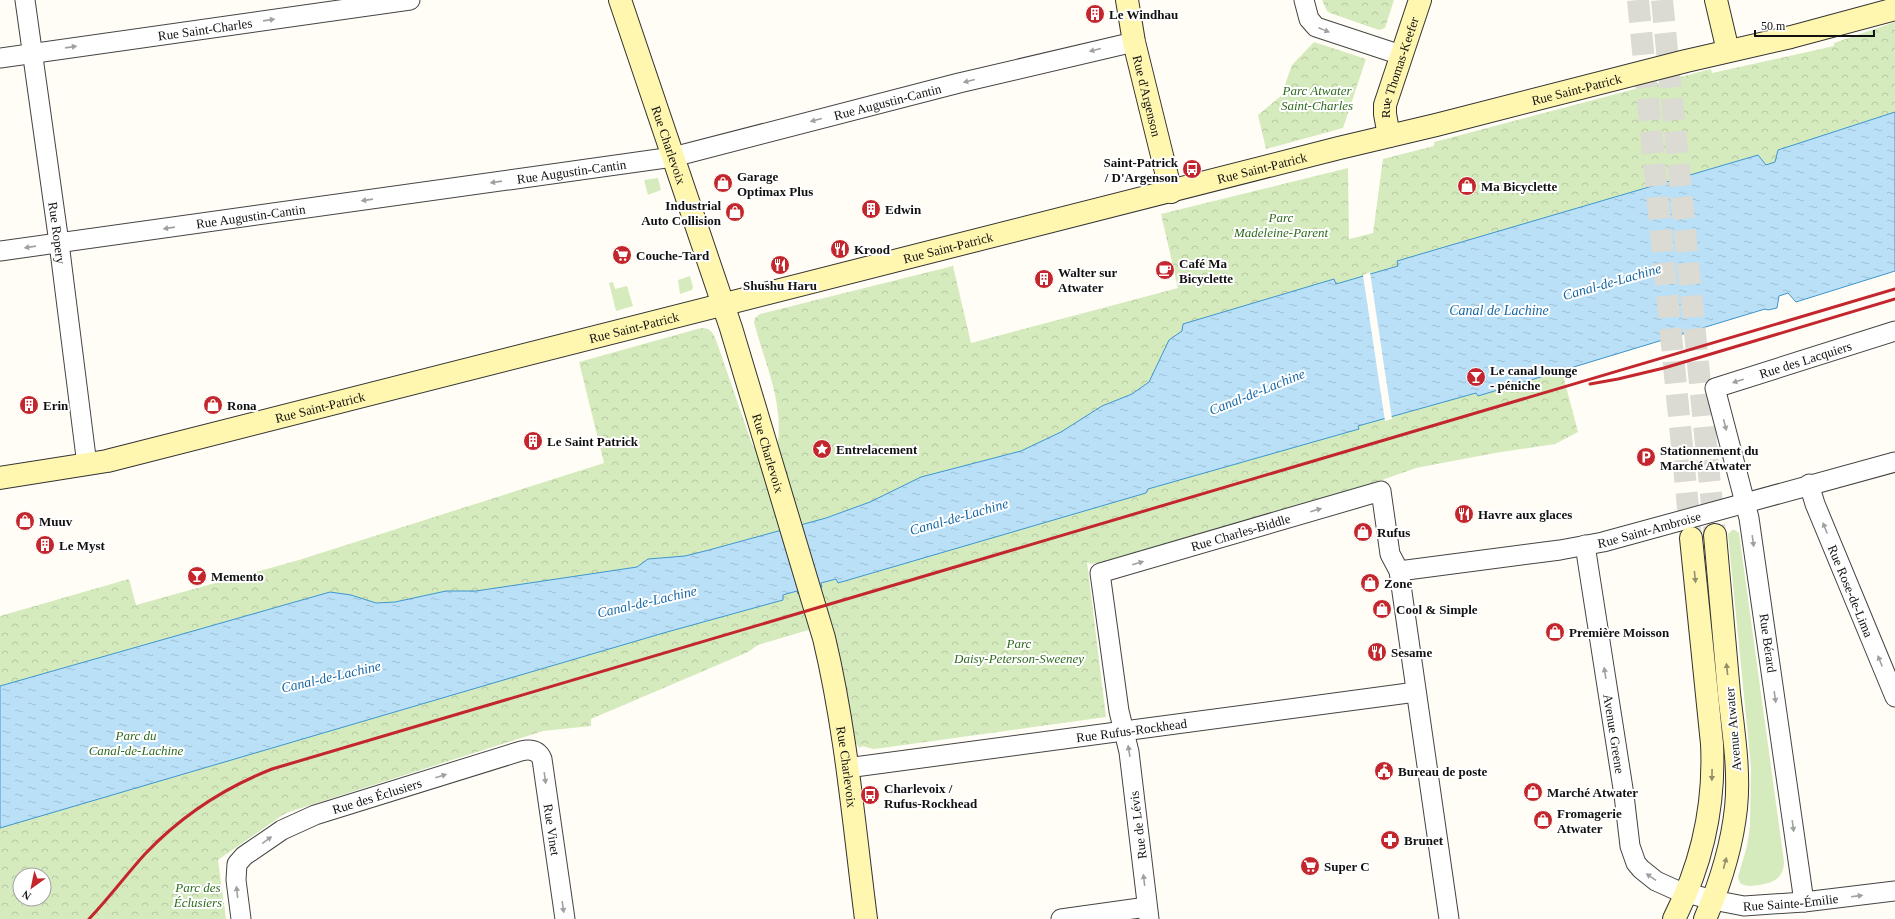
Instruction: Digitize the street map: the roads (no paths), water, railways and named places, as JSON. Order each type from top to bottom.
[{"type":"main road","name":"Rue Charlevoix","points":[[620,0],[723,305],[810,591],[830,663],[847,768],[866,919]]},
{"type":"main road","name":"Rue d'Argenson","points":[[1127,0],[1134,42],[1171,192]]},
{"type":"main road","name":"Rue Thomas-Keefer","points":[[1389,136],[1385,105],[1420,0]]},
{"type":"main road","points":[[1716,0],[1728,51]]},
{"type":"main road","name":"Rue Saint-Patrick","points":[[0,478],[87,465],[1389,136],[1728,51],[1791,37],[1895,9]]},
{"type":"main road","name":"Avenue Atwater","points":[[1709,909],[1731,839],[1735,818],[1737,789],[1734,736],[1715,535]]},
{"type":"main road","name":"Avenue Atwater","points":[[1674,919],[1695,869],[1706,830],[1713,776],[1712,744],[1691,538]]},
{"type":"street","name":"Rue Ropery","points":[[25,0],[60,243],[87,465]]},
{"type":"street","name":"Rue Saint-Charles","points":[[0,58],[410,0]]},
{"type":"street","points":[[1304,0],[1309,19],[1316,27],[1401,55]]},
{"type":"street","name":"Rue Augustin-Cantin","points":[[0,251],[673,157],[913,95],[1134,42]]},
{"type":"street","name":"Rue des Lacquiers","points":[[1715,388],[1895,331]]},
{"type":"street","name":"Rue Bérard","points":[[1715,388],[1745,503],[1752,536],[1804,902]]},
{"type":"street","name":"Rue Saint-Ambroise","points":[[1399,571],[1560,550],[1585,545],[1726,509],[1809,484],[1895,462]]},
{"type":"street","name":"Rue Rose-de-Lima","points":[[1809,484],[1815,504],[1895,697]]},
{"type":"street","name":"Rue Charles-Biddle","points":[[1100,573],[1381,491],[1390,554],[1399,571]]},
{"type":"street","name":"Avenue Greene","points":[[1585,545],[1632,856],[1641,869],[1648,875],[1668,886],[1686,893]]},
{"type":"street","points":[[1399,571],[1450,919]]},
{"type":"street","name":"Rue de Lévis","points":[[1100,573],[1119,711],[1129,752],[1148,913]]},
{"type":"street","name":"Rue Rufus-Rockhead","points":[[847,768],[1416,692]]},
{"type":"street","name":"Rue des Éclusiers","points":[[241,919],[236,880],[237,864],[244,856],[273,836],[302,820],[526,750]]},
{"type":"street","name":"Rue Vinet","points":[[526,750],[536,752],[542,759],[564,919]]},
{"type":"street","name":"Rue Sainte-Émilie","points":[[1686,893],[1709,909],[1736,905],[1754,906],[1804,902],[1895,891]]},
{"type":"street","points":[[1062,919],[1148,913]]},
{"type":"water","name":"Canal de Lachine","points":[[1895,112],[1895,271],[1796,302],[1788,293],[1779,296],[1777,308],[1768,310],[1765,309],[1478,396],[1476,393],[1358,426],[1359,429],[1148,489],[1146,493],[838,583],[836,579],[821,583],[822,587],[798,594],[797,591],[783,595],[783,600],[667,632],[0,828],[0,686],[330,592],[351,595],[376,603],[395,602],[446,591],[476,591],[637,567],[648,559],[685,556],[826,518],[870,502],[921,477],[1021,451],[1061,432],[1102,406],[1132,394],[1149,382],[1169,340],[1182,331],[1183,324],[1334,279],[1336,284],[1398,266],[1397,261],[1758,155],[1766,165],[1775,162],[1778,150]]},
{"type":"tunnel","points":[[1638,0],[1691,538]]},
{"type":"tunnel","points":[[1662,0],[1715,535]]},
{"type":"railway","points":[[89,919],[145,854],[173,828],[220,794],[272,769],[1895,289]]},
{"type":"railway","points":[[1590,384],[1664,368],[1895,299]]},
{"type":"place","name":"Le Windhau","points":[[1095,14]]},
{"type":"place","name":"Saint-Patrick / D'Argenson","points":[[1192,169]]},
{"type":"place","name":"Garage Optimax Plus","points":[[723,183]]},
{"type":"place","name":"Ma Bicyclette","points":[[1467,186]]},
{"type":"place","name":"Edwin","points":[[871,209]]},
{"type":"place","name":"Industrial Auto Collision","points":[[735,212]]},
{"type":"place","name":"Krood","points":[[840,249]]},
{"type":"place","name":"Couche-Tard","points":[[622,255]]},
{"type":"place","name":"Shushu Haru","points":[[780,265]]},
{"type":"place","name":"Café Ma Bicyclette","points":[[1165,270]]},
{"type":"place","name":"Walter sur Atwater","points":[[1044,279]]},
{"type":"place","name":"Le canal lounge - péniche","points":[[1476,377]]},
{"type":"place","name":"Erin","points":[[29,405]]},
{"type":"place","name":"Rona","points":[[213,405]]},
{"type":"place","name":"Le Saint Patrick","points":[[533,441]]},
{"type":"place","name":"Entrelacement","points":[[822,449]]},
{"type":"place","name":"Stationnement du Marché Atwater","points":[[1646,457]]},
{"type":"place","name":"Havre aux glaces","points":[[1464,514]]},
{"type":"place","name":"Muuv","points":[[25,521]]},
{"type":"place","name":"Rufus","points":[[1363,532]]},
{"type":"place","name":"Le Myst","points":[[45,545]]},
{"type":"place","name":"Memento","points":[[197,576]]},
{"type":"place","name":"Zone","points":[[1370,583]]},
{"type":"place","name":"Cool & Simple","points":[[1382,609]]},
{"type":"place","name":"Première Moisson","points":[[1555,632]]},
{"type":"place","name":"Sesame","points":[[1377,652]]},
{"type":"place","name":"Bureau de poste","points":[[1384,771]]},
{"type":"place","name":"Marché Atwater","points":[[1533,792]]},
{"type":"place","name":"Charlevoix / Rufus-Rockhead","points":[[870,795]]},
{"type":"place","name":"Fromagerie Atwater","points":[[1543,820]]},
{"type":"place","name":"Brunet","points":[[1390,840]]},
{"type":"place","name":"Super C","points":[[1310,866]]},
{"type":"park label","name":"Parc Atwater Saint-Charles","points":[[1317,98]]},
{"type":"park label","name":"Parc Madeleine-Parent","points":[[1281,224]]},
{"type":"park label","name":"Parc Daisy-Peterson-Sweeney","points":[[1019,650]]},
{"type":"park label","name":"Parc du Canal-de-Lachine","points":[[136,742]]},
{"type":"park label","name":"Parc des Éclusiers","points":[[198,894]]},
{"type":"water label","name":"Canal-de-Lachine","points":[[1612,282]]},
{"type":"water label","name":"Canal-de-Lachine","points":[[1257,392]]},
{"type":"water label","name":"Canal-de-Lachine","points":[[959,517]]},
{"type":"water label","name":"Canal-de-Lachine","points":[[647,602]]},
{"type":"water label","name":"Canal-de-Lachine","points":[[331,677]]}]
